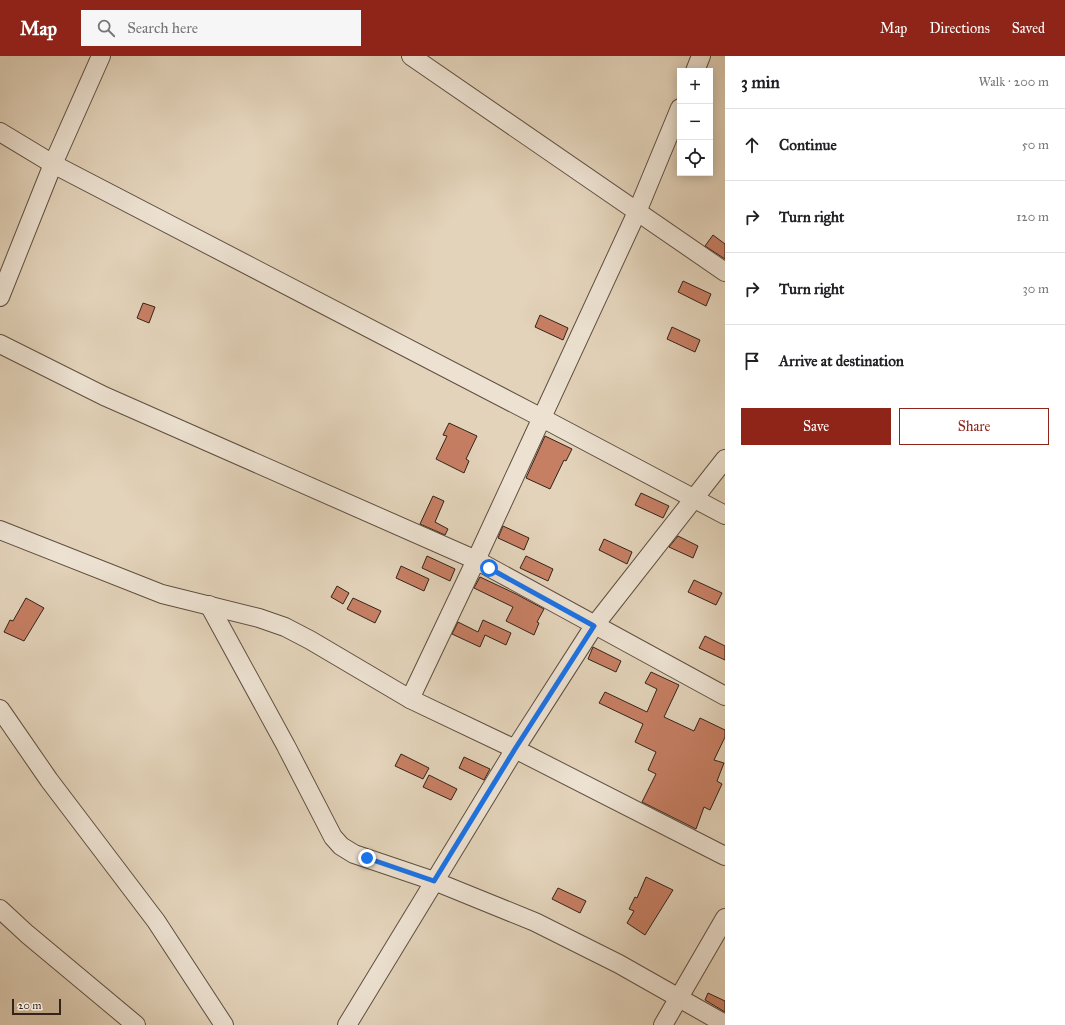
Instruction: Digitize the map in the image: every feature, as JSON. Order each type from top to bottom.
[{"type":"street","points":[[0,297],[53,164],[101,56]]},
{"type":"street","points":[[411,56],[725,272]]},
{"type":"street","points":[[696,68],[701,56]]},
{"type":"street","points":[[410,699],[637,212],[677,115]]},
{"type":"street","points":[[0,132],[53,164],[542,418],[725,515]]},
{"type":"street","points":[[0,344],[104,396],[476,560],[594,626],[725,696]]},
{"type":"street","points":[[347,1025],[515,749],[594,626],[725,459]]},
{"type":"street","points":[[0,530],[155,591],[259,618],[285,627],[310,640],[410,699],[515,749],[725,856]]},
{"type":"street","points":[[209,605],[286,746],[333,837],[341,846],[354,854],[434,881],[535,922],[619,964],[725,1024]]},
{"type":"street","points":[[0,709],[49,780],[156,921],[224,1025]]},
{"type":"street","points":[[0,909],[27,934],[136,1025]]},
{"type":"street","points":[[663,1025],[725,918]]},
{"type":"building","points":[[713,235],[725,244],[725,259],[705,246]]},
{"type":"building","points":[[683,281],[711,294],[706,306],[678,292]]},
{"type":"building","points":[[143,303],[155,307],[149,323],[137,318]]},
{"type":"building","points":[[540,315],[568,328],[563,340],[535,327]]},
{"type":"building","points":[[672,327],[700,340],[695,352],[667,339]]},
{"type":"building","points":[[449,423],[477,436],[466,459],[469,461],[464,473],[436,459],[447,436],[443,435]]},
{"type":"building","points":[[545,436],[572,449],[566,461],[564,460],[550,489],[526,478]]},
{"type":"building","points":[[641,493],[669,506],[663,518],[635,505]]},
{"type":"building","points":[[433,496],[444,501],[435,522],[448,529],[445,535],[420,524]]},
{"type":"building","points":[[503,526],[529,538],[524,550],[498,538]]},
{"type":"building","points":[[678,536],[698,546],[693,558],[669,547]]},
{"type":"building","points":[[604,539],[632,552],[627,564],[599,550]]},
{"type":"building","points":[[427,556],[455,569],[450,581],[422,568]]},
{"type":"building","points":[[526,556],[553,569],[548,581],[520,568]]},
{"type":"building","points":[[401,566],[429,579],[424,591],[396,578]]},
{"type":"building","points":[[480,577],[544,609],[537,622],[539,623],[534,635],[506,621],[513,607],[474,588]]},
{"type":"building","points":[[694,580],[722,593],[716,605],[688,592]]},
{"type":"building","points":[[337,586],[349,593],[343,604],[331,597]]},
{"type":"building","points":[[26,598],[44,608],[24,641],[4,632],[10,620],[13,621]]},
{"type":"building","points":[[353,598],[381,611],[375,623],[347,609]]},
{"type":"building","points":[[483,620],[511,633],[506,645],[485,635],[480,647],[452,634],[458,622],[478,632]]},
{"type":"building","points":[[705,636],[725,646],[725,660],[699,648]]},
{"type":"building","points":[[593,647],[621,661],[616,672],[588,659]]},
{"type":"building","points":[[651,672],[679,685],[664,717],[694,731],[700,718],[725,730],[725,737],[714,760],[724,763],[717,781],[722,784],[710,810],[704,807],[696,829],[642,802],[656,774],[648,770],[656,752],[635,742],[643,724],[599,703],[605,692],[647,712],[657,689],[645,683]]},
{"type":"building","points":[[401,754],[429,768],[423,779],[395,766]]},
{"type":"building","points":[[464,757],[490,769],[484,780],[459,768]]},
{"type":"building","points":[[429,775],[457,789],[451,800],[423,787]]},
{"type":"building","points":[[646,877],[673,890],[645,935],[627,923],[634,911],[629,909],[635,897],[637,898]]},
{"type":"building","points":[[558,888],[586,901],[580,913],[552,899]]},
{"type":"building","points":[[708,993],[725,1001],[725,1012],[705,1000]]},
{"type":"route","points":[[367,858],[434,881],[515,749],[594,626],[489,568]]}]
